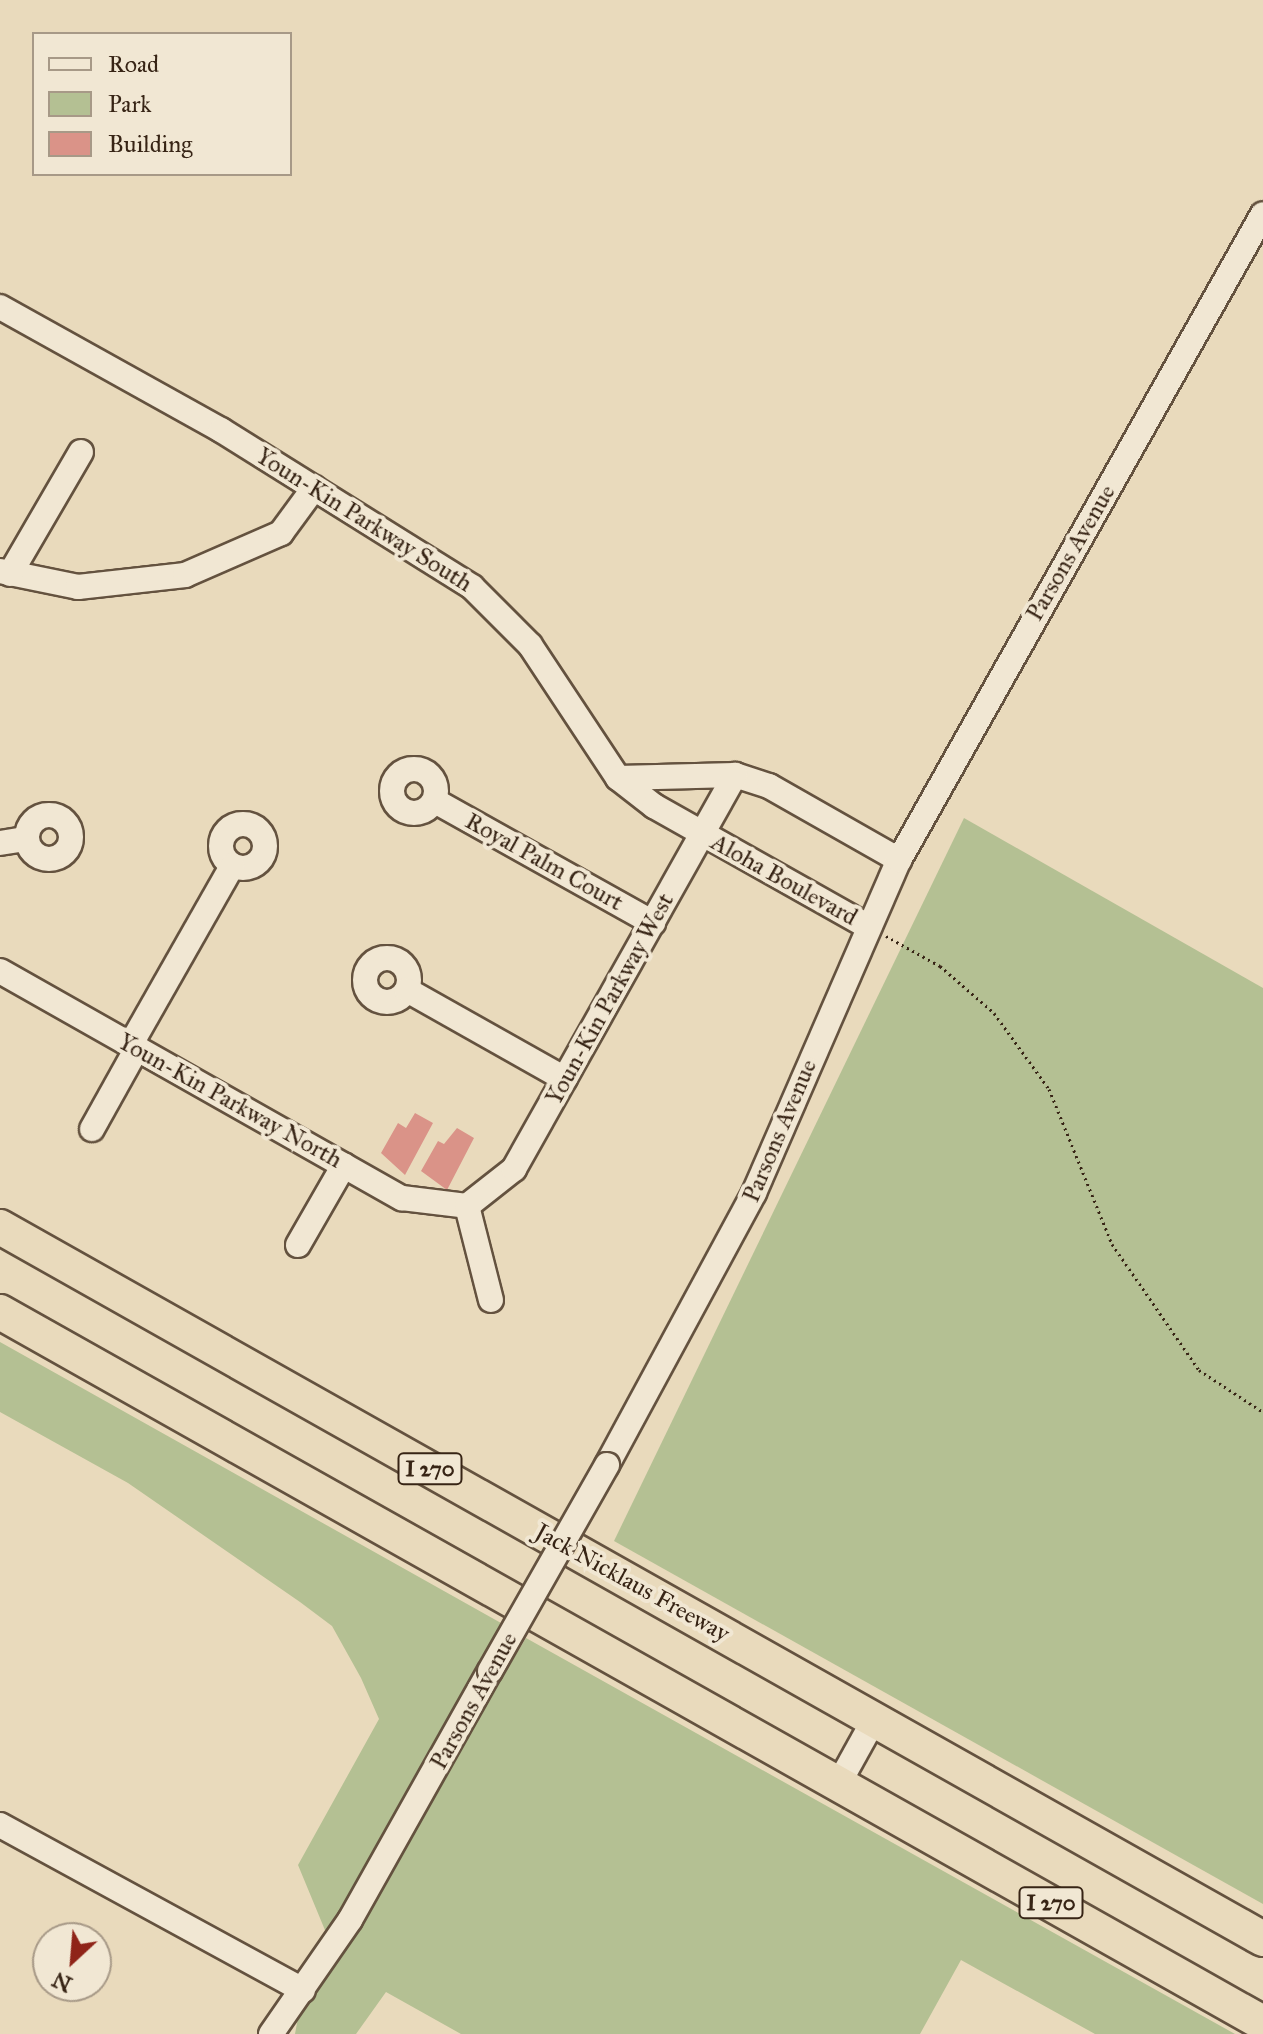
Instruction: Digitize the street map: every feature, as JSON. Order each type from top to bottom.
[{"type":"highway","name":"Jack Nicklaus Freeway","points":[[0,1227],[1263,1939]]},
{"type":"highway","name":"I 270","points":[[0,1312],[1263,2023]]},
{"type":"street","name":"Parsons Avenue","points":[[271,2034],[350,1920],[607,1465],[754,1193],[867,926],[899,860],[1263,214]]},
{"type":"street","name":"Youn-Kin Parkway South","points":[[0,307],[437,562],[504,615],[618,778],[702,834]]},
{"type":"street","points":[[81,452],[5,573],[106,588],[185,575],[281,533],[314,488]]},
{"type":"street","points":[[618,778],[735,775],[769,786],[899,860]]},
{"type":"street","name":"Youn-Kin Parkway West","points":[[467,1206],[505,1181],[735,775]]},
{"type":"street","name":"Royal Palm Court","points":[[435,801],[653,923]]},
{"type":"street","name":"Aloha Boulevard","points":[[702,834],[867,926]]},
{"type":"street","points":[[0,843],[26,839]]},
{"type":"street","points":[[92,1129],[232,866]]},
{"type":"street","name":"Youn-Kin Parkway North","points":[[0,971],[418,1204],[467,1206]]},
{"type":"street","points":[[407,990],[565,1079]]},
{"type":"street","points":[[298,1245],[344,1165]]},
{"type":"street","points":[[467,1206],[491,1300]]},
{"type":"street","points":[[839,1783],[875,1718]]},
{"type":"street","points":[[0,1825],[303,1990]]},
{"type":"path","points":[[867,926],[940,966],[994,1013],[1049,1089],[1112,1244],[1199,1370],[1263,1412]]},
{"type":"green space","points":[[964,818],[1263,988],[1263,1904],[614,1541]]},
{"type":"green space","points":[[0,1342],[501,1623],[327,1935],[298,1865],[379,1719],[361,1678],[332,1626],[300,1602],[128,1483],[0,1412]]},
{"type":"green space","points":[[526,1638],[1235,2034],[1095,2034],[961,1960],[920,2034],[461,2034],[386,1992],[356,2034],[295,2034],[299,2012]]},
{"type":"building","points":[[415,1113],[433,1123],[405,1175],[381,1153],[398,1123],[406,1128]]},
{"type":"building","points":[[457,1128],[474,1138],[447,1190],[421,1171],[438,1141],[444,1144]]}]
